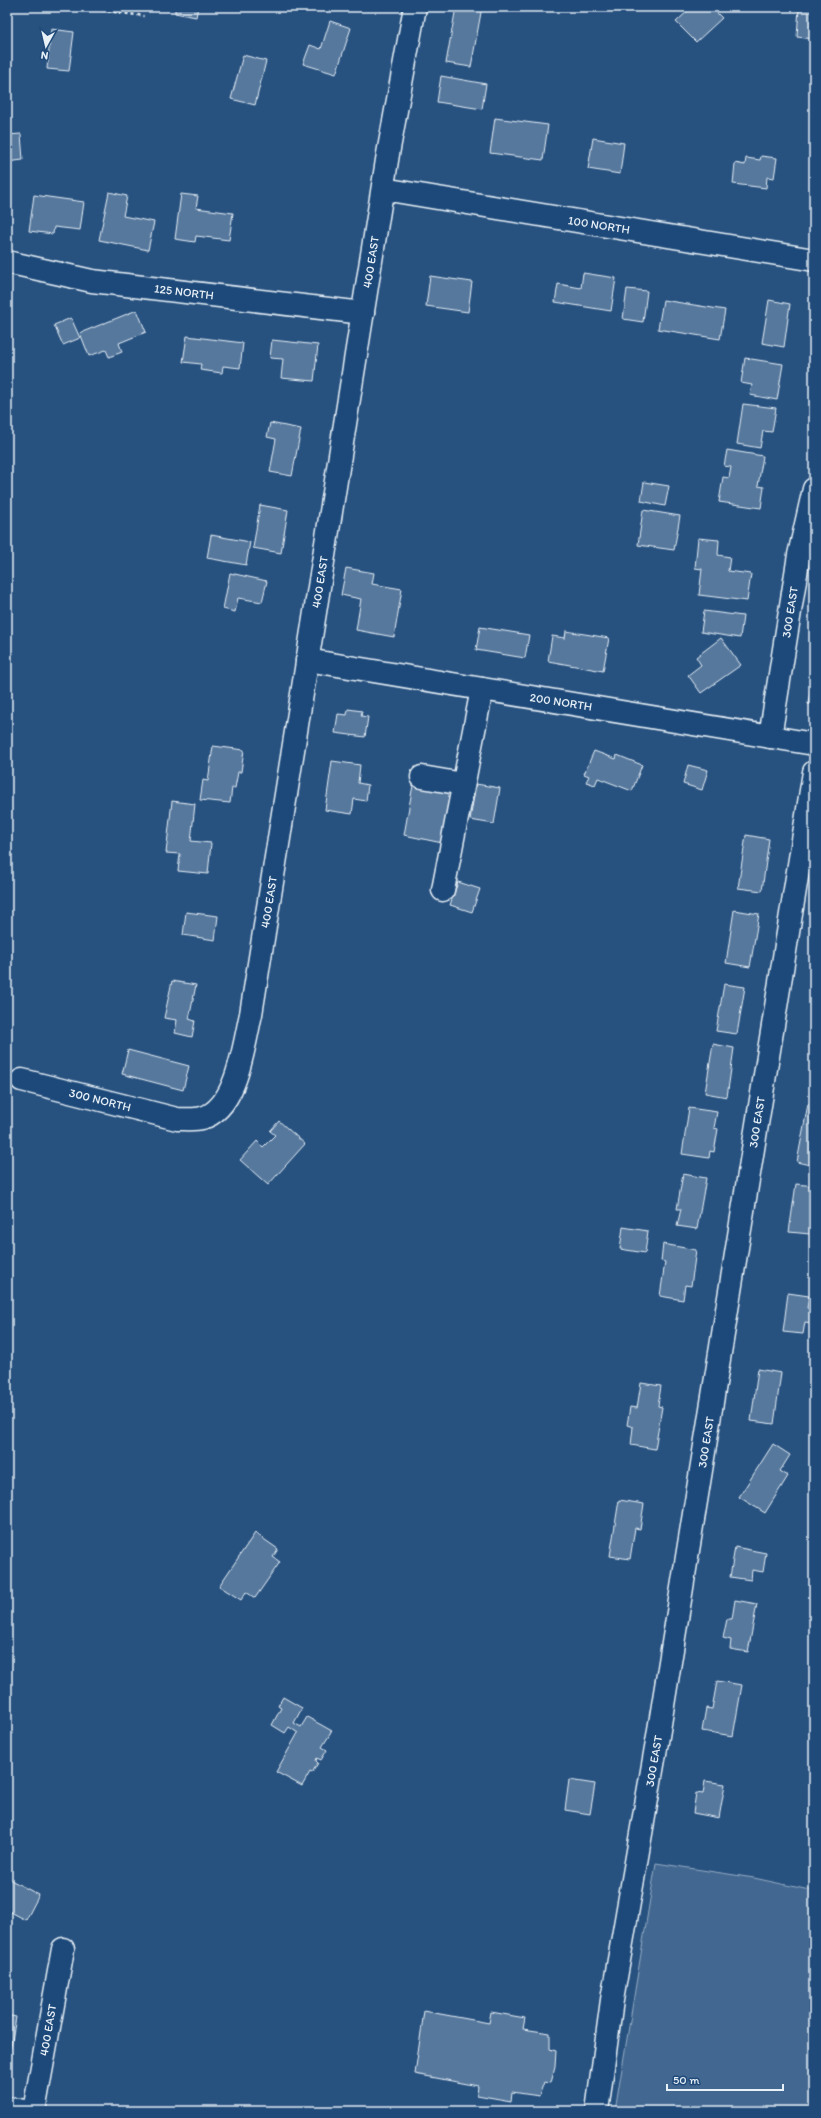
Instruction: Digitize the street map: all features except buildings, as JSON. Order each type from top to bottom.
[{"type":"street","name":"400 EAST","points":[[177,1119],[203,1118],[222,1106],[236,1077],[251,1014],[383,189],[415,7]]},
{"type":"street","name":"100 NORTH","points":[[383,189],[814,260]]},
{"type":"street","name":"125 NORTH","points":[[7,262],[92,281],[363,313]]},
{"type":"street","name":"300 EAST","points":[[770,737],[799,555],[814,489]]},
{"type":"street","name":"200 NORTH","points":[[307,660],[814,744]]},
{"type":"street","points":[[443,890],[482,689]]},
{"type":"street","name":"300 EAST","points":[[597,2111],[612,2000],[658,1736],[814,772]]},
{"type":"street","points":[[422,777],[463,784]]},
{"type":"street","name":"300 NORTH","points":[[22,1080],[177,1119]]},
{"type":"street","name":"400 EAST","points":[[34,2111],[63,1948]]},
{"type":"street","points":[[7,2108],[25,2111]]},
{"type":"path","points":[[78,7],[144,16]]},
{"type":"shaded area","points":[[656,1863],[754,1878],[814,1891],[814,2111],[615,2111]]}]
